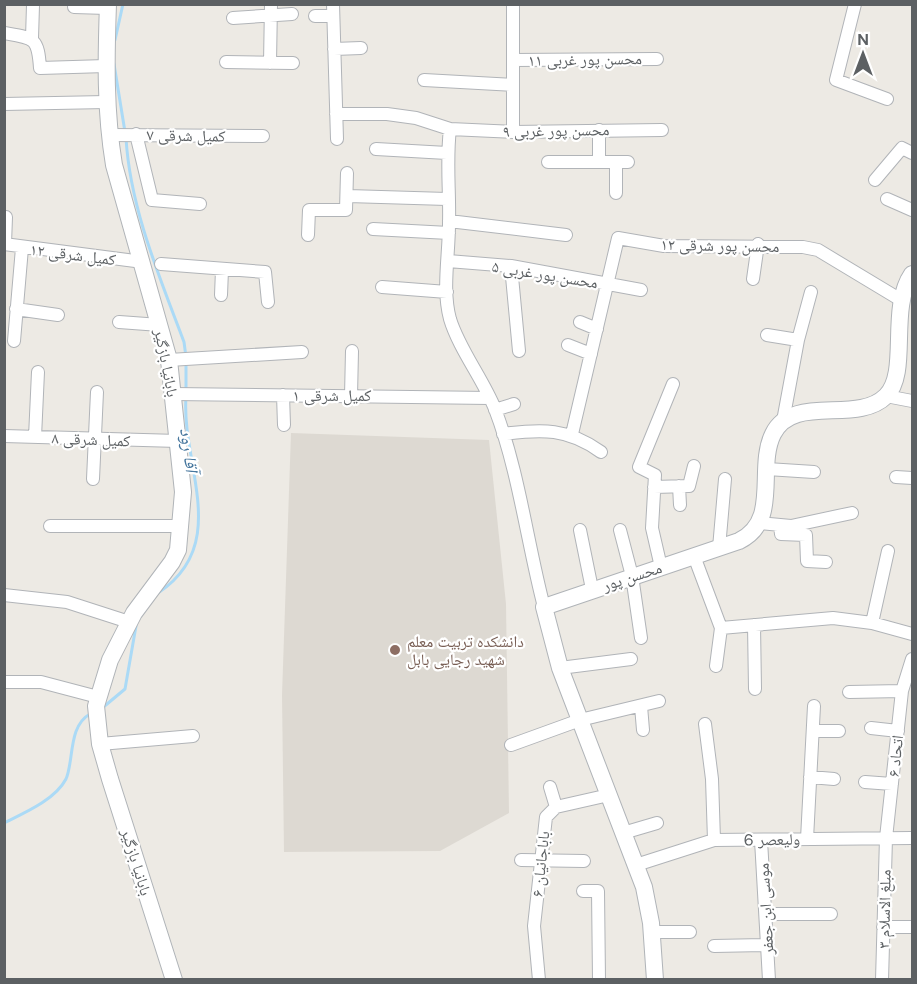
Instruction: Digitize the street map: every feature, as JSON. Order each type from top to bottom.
[{"type":"street","points":[[513,4],[513,132]]},
{"type":"street","points":[[855,4],[836,80],[887,99]]},
{"type":"street","points":[[32,38],[33,5]]},
{"type":"street","points":[[74,7],[108,6]]},
{"type":"street","name":"بابانیا بازگیر","points":[[108,6],[106,102],[123,134],[114,165],[169,360],[183,492],[182,526],[178,550],[129,622],[110,660],[97,701],[99,739],[174,980]]},
{"type":"street","points":[[233,18],[271,10],[292,14]]},
{"type":"street","points":[[270,63],[271,10]]},
{"type":"street","points":[[315,16],[333,10],[337,139]]},
{"type":"street","points":[[4,33],[32,38],[39,46],[40,68],[106,66]]},
{"type":"street","points":[[334,50],[361,48]]},
{"type":"street","name":"محسن پور غربی ۱۱","points":[[513,60],[657,59]]},
{"type":"street","points":[[226,62],[293,63]]},
{"type":"street","points":[[424,80],[513,85]]},
{"type":"street","points":[[4,104],[106,102]]},
{"type":"street","name":"محسن پور غربی ۹","points":[[336,114],[387,114],[416,118],[450,129],[513,132],[662,130]]},
{"type":"street","points":[[450,129],[447,153],[449,227],[447,292],[450,320],[490,398],[514,471],[528,544],[560,668],[646,896],[655,980]]},
{"type":"street","points":[[599,130],[599,162]]},
{"type":"street","points":[[123,134],[152,200],[200,204]]},
{"type":"street","name":"کمیل شرقی ۷","points":[[123,134],[262,136]]},
{"type":"street","points":[[876,180],[902,148],[912,153]]},
{"type":"street","points":[[376,149],[447,153]]},
{"type":"street","points":[[548,162],[622,162],[616,193]]},
{"type":"street","points":[[308,235],[309,210],[346,210],[347,172]]},
{"type":"street","points":[[348,196],[447,199]]},
{"type":"street","points":[[887,199],[912,210]]},
{"type":"street","points":[[5,244],[6,217]]},
{"type":"street","points":[[373,230],[449,227],[566,235]]},
{"type":"street","name":"محسن پور شرقی ۱۲","points":[[572,434],[618,238],[664,246],[758,244],[818,250],[901,300]]},
{"type":"street","name":"کمیل شرقی ۱۲","points":[[5,244],[143,262]]},
{"type":"street","points":[[753,279],[758,244]]},
{"type":"street","points":[[14,341],[22,248]]},
{"type":"street","name":"محسن پور غربی ۵","points":[[448,261],[511,266],[641,290]]},
{"type":"street","points":[[161,264],[265,272],[268,303]]},
{"type":"street","points":[[511,266],[519,351]]},
{"type":"street","points":[[221,295],[222,270]]},
{"type":"street","points":[[783,421],[798,414],[864,407],[886,396],[896,376],[901,300],[912,274]]},
{"type":"street","points":[[382,287],[447,292]]},
{"type":"street","points":[[811,292],[798,340],[783,421],[771,440],[760,523],[780,526],[810,524],[852,513]]},
{"type":"street","points":[[16,309],[58,315]]},
{"type":"street","points":[[119,322],[160,326]]},
{"type":"street","points":[[580,322],[597,329]]},
{"type":"street","points":[[767,335],[798,340]]},
{"type":"street","points":[[568,345],[591,354]]},
{"type":"street","points":[[351,396],[352,351]]},
{"type":"street","points":[[169,360],[302,352]]},
{"type":"street","points":[[35,437],[38,372]]},
{"type":"street","points":[[661,567],[652,528],[655,475],[639,467],[674,384]]},
{"type":"street","points":[[93,479],[97,392]]},
{"type":"street","name":"کمیل شرقی ۱","points":[[173,394],[490,398]]},
{"type":"street","points":[[283,395],[284,425]]},
{"type":"street","points":[[886,396],[912,401]]},
{"type":"street","points":[[495,410],[514,404]]},
{"type":"street","points":[[502,434],[531,430],[572,434],[601,452]]},
{"type":"street","name":"کمیل شرقی ۸","points":[[4,436],[178,441]]},
{"type":"street","points":[[654,487],[689,486],[694,465]]},
{"type":"street","points":[[767,469],[814,472]]},
{"type":"street","points":[[896,477],[912,478]]},
{"type":"street","points":[[718,548],[725,479]]},
{"type":"street","points":[[679,486],[680,505]]},
{"type":"street","name":"محسن پور","points":[[544,607],[591,589],[746,538],[760,523]]},
{"type":"street","points":[[50,526],[182,526]]},
{"type":"street","points":[[780,526],[781,534],[806,535],[807,561],[825,562]]},
{"type":"street","points":[[580,530],[591,589]]},
{"type":"street","points":[[620,530],[632,576],[640,638]]},
{"type":"street","points":[[872,623],[888,551]]},
{"type":"street","points":[[694,556],[721,627],[716,666]]},
{"type":"street","points":[[4,595],[67,602],[129,622]]},
{"type":"street","points":[[721,627],[833,618],[872,623],[912,634]]},
{"type":"street","points":[[754,625],[755,689]]},
{"type":"street","points":[[560,668],[630,659]]},
{"type":"street","name":"اتحاد ۶","points":[[886,838],[902,692],[912,659]]},
{"type":"street","points":[[4,682],[41,682],[97,701]]},
{"type":"street","points":[[849,692],[902,692]]},
{"type":"street","points":[[511,745],[580,720],[659,701]]},
{"type":"street","points":[[641,706],[643,730]]},
{"type":"street","points":[[807,839],[814,706]]},
{"type":"street","points":[[705,724],[712,779],[714,840]]},
{"type":"street","points":[[871,728],[898,731]]},
{"type":"street","points":[[813,731],[839,731]]},
{"type":"street","points":[[99,739],[193,736]]},
{"type":"street","points":[[810,777],[834,779]]},
{"type":"street","points":[[865,782],[892,784]]},
{"type":"street","points":[[550,786],[556,807],[609,795]]},
{"type":"street","name":"باباجانیان ۶","points":[[539,980],[534,926],[540,862],[546,817],[556,807]]},
{"type":"street","points":[[623,833],[657,823]]},
{"type":"street","name":"مبلغ الاسلام ۳","points":[[882,980],[886,838]]},
{"type":"street","name":"ولیعصر 6","points":[[636,865],[714,840],[912,838]]},
{"type":"street","name":"موسی ابن جعفر","points":[[761,840],[769,980]]},
{"type":"street","points":[[520,860],[584,861]]},
{"type":"street","points":[[583,891],[598,891],[599,980]]},
{"type":"street","points":[[767,914],[831,914]]},
{"type":"street","points":[[884,927],[912,927]]},
{"type":"street","points":[[651,932],[690,932]]},
{"type":"street","points":[[714,946],[768,945]]},
{"type":"shaded area","name":"دانشکده تربیت معلم شهید رجایی بابل","points":[[291,433],[489,440],[506,604],[509,813],[440,851],[284,852],[282,695]]},
{"type":"waterway","name":"آقا رود","points":[[115,40],[123,4]]},
{"type":"waterway","name":"آقا رود","points":[[114,64],[125,132]]},
{"type":"waterway","name":"آقا رود","points":[[126,138],[133,190],[140,216],[156,268],[184,342],[186,357]]},
{"type":"waterway","name":"آقا رود","points":[[186,364],[186,390]]},
{"type":"waterway","name":"آقا رود","points":[[158,593],[180,573],[193,551],[198,527],[198,502],[186,423],[186,397]]},
{"type":"waterway","name":"آقا رود","points":[[101,709],[125,689],[136,626]]},
{"type":"waterway","name":"آقا رود","points":[[4,823],[47,800],[61,787],[68,772],[78,727],[90,714]]},
{"type":"place","name":"دانشکده تربیت معلم شهید رجایی بابل","points":[[395,650]]}]
